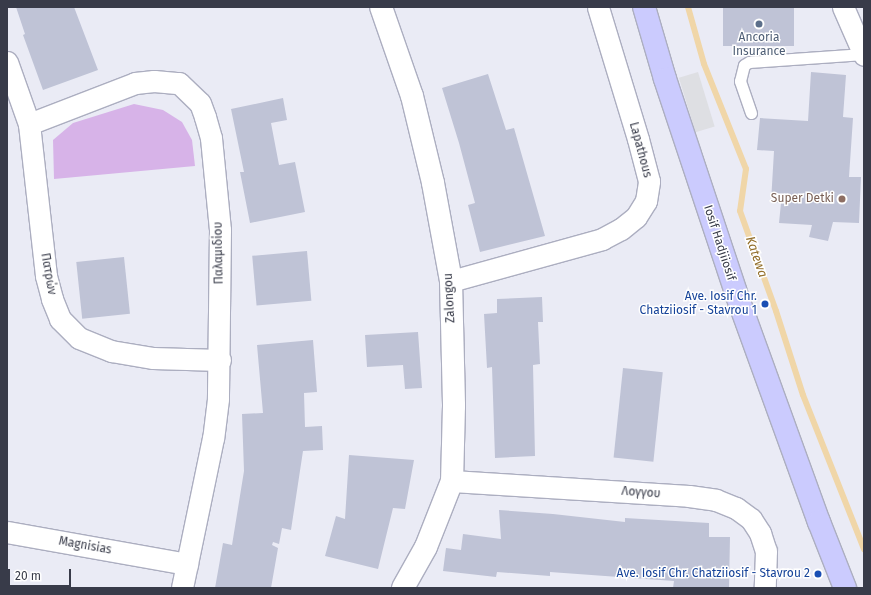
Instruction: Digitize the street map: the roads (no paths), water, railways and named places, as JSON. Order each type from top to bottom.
[{"type":"main road","name":"Iosif Hadjiiosif","points":[[644,7],[665,79],[736,293],[819,522],[845,588]]},
{"type":"street","name":"Zalongou","points":[[381,7],[412,96],[433,183],[451,281],[454,406],[452,481],[426,547],[404,588]]},
{"type":"street","name":"Lapathous","points":[[451,281],[602,239],[621,229],[636,217],[646,201],[650,181],[598,7]]},
{"type":"street","points":[[845,8],[864,54]]},
{"type":"street","name":"Πατρών","points":[[7,62],[30,124],[46,276],[52,300],[60,319],[79,338],[111,351],[153,358],[220,360]]},
{"type":"street","name":"Παλαμιδίου","points":[[30,124],[135,83],[154,81],[179,83],[200,104],[211,138],[220,230],[220,360],[214,438],[182,588]]},
{"type":"street","name":"Λογγου","points":[[452,481],[689,496],[716,500],[736,508],[751,519],[760,533],[766,551],[765,588]]},
{"type":"street","name":"Magnisias","points":[[7,532],[187,564]]},
{"type":"lane","points":[[750,113],[740,81],[744,65],[749,62],[864,54]]},
{"type":"waterway","name":"Katewa","points":[[688,7],[704,64],[746,169],[740,211],[776,311],[803,395],[864,549]]},
{"type":"place","name":"Ancoria Insurance","points":[[759,24]]},
{"type":"place","name":"Super Detki","points":[[842,199]]},
{"type":"place","name":"Ave. Iosif Chr. Chatziiosif - Stavrou 1","points":[[765,304]]},
{"type":"place","name":"Ave. Iosif Chr. Chatziiosif - Stavrou 2","points":[[818,574]]}]
